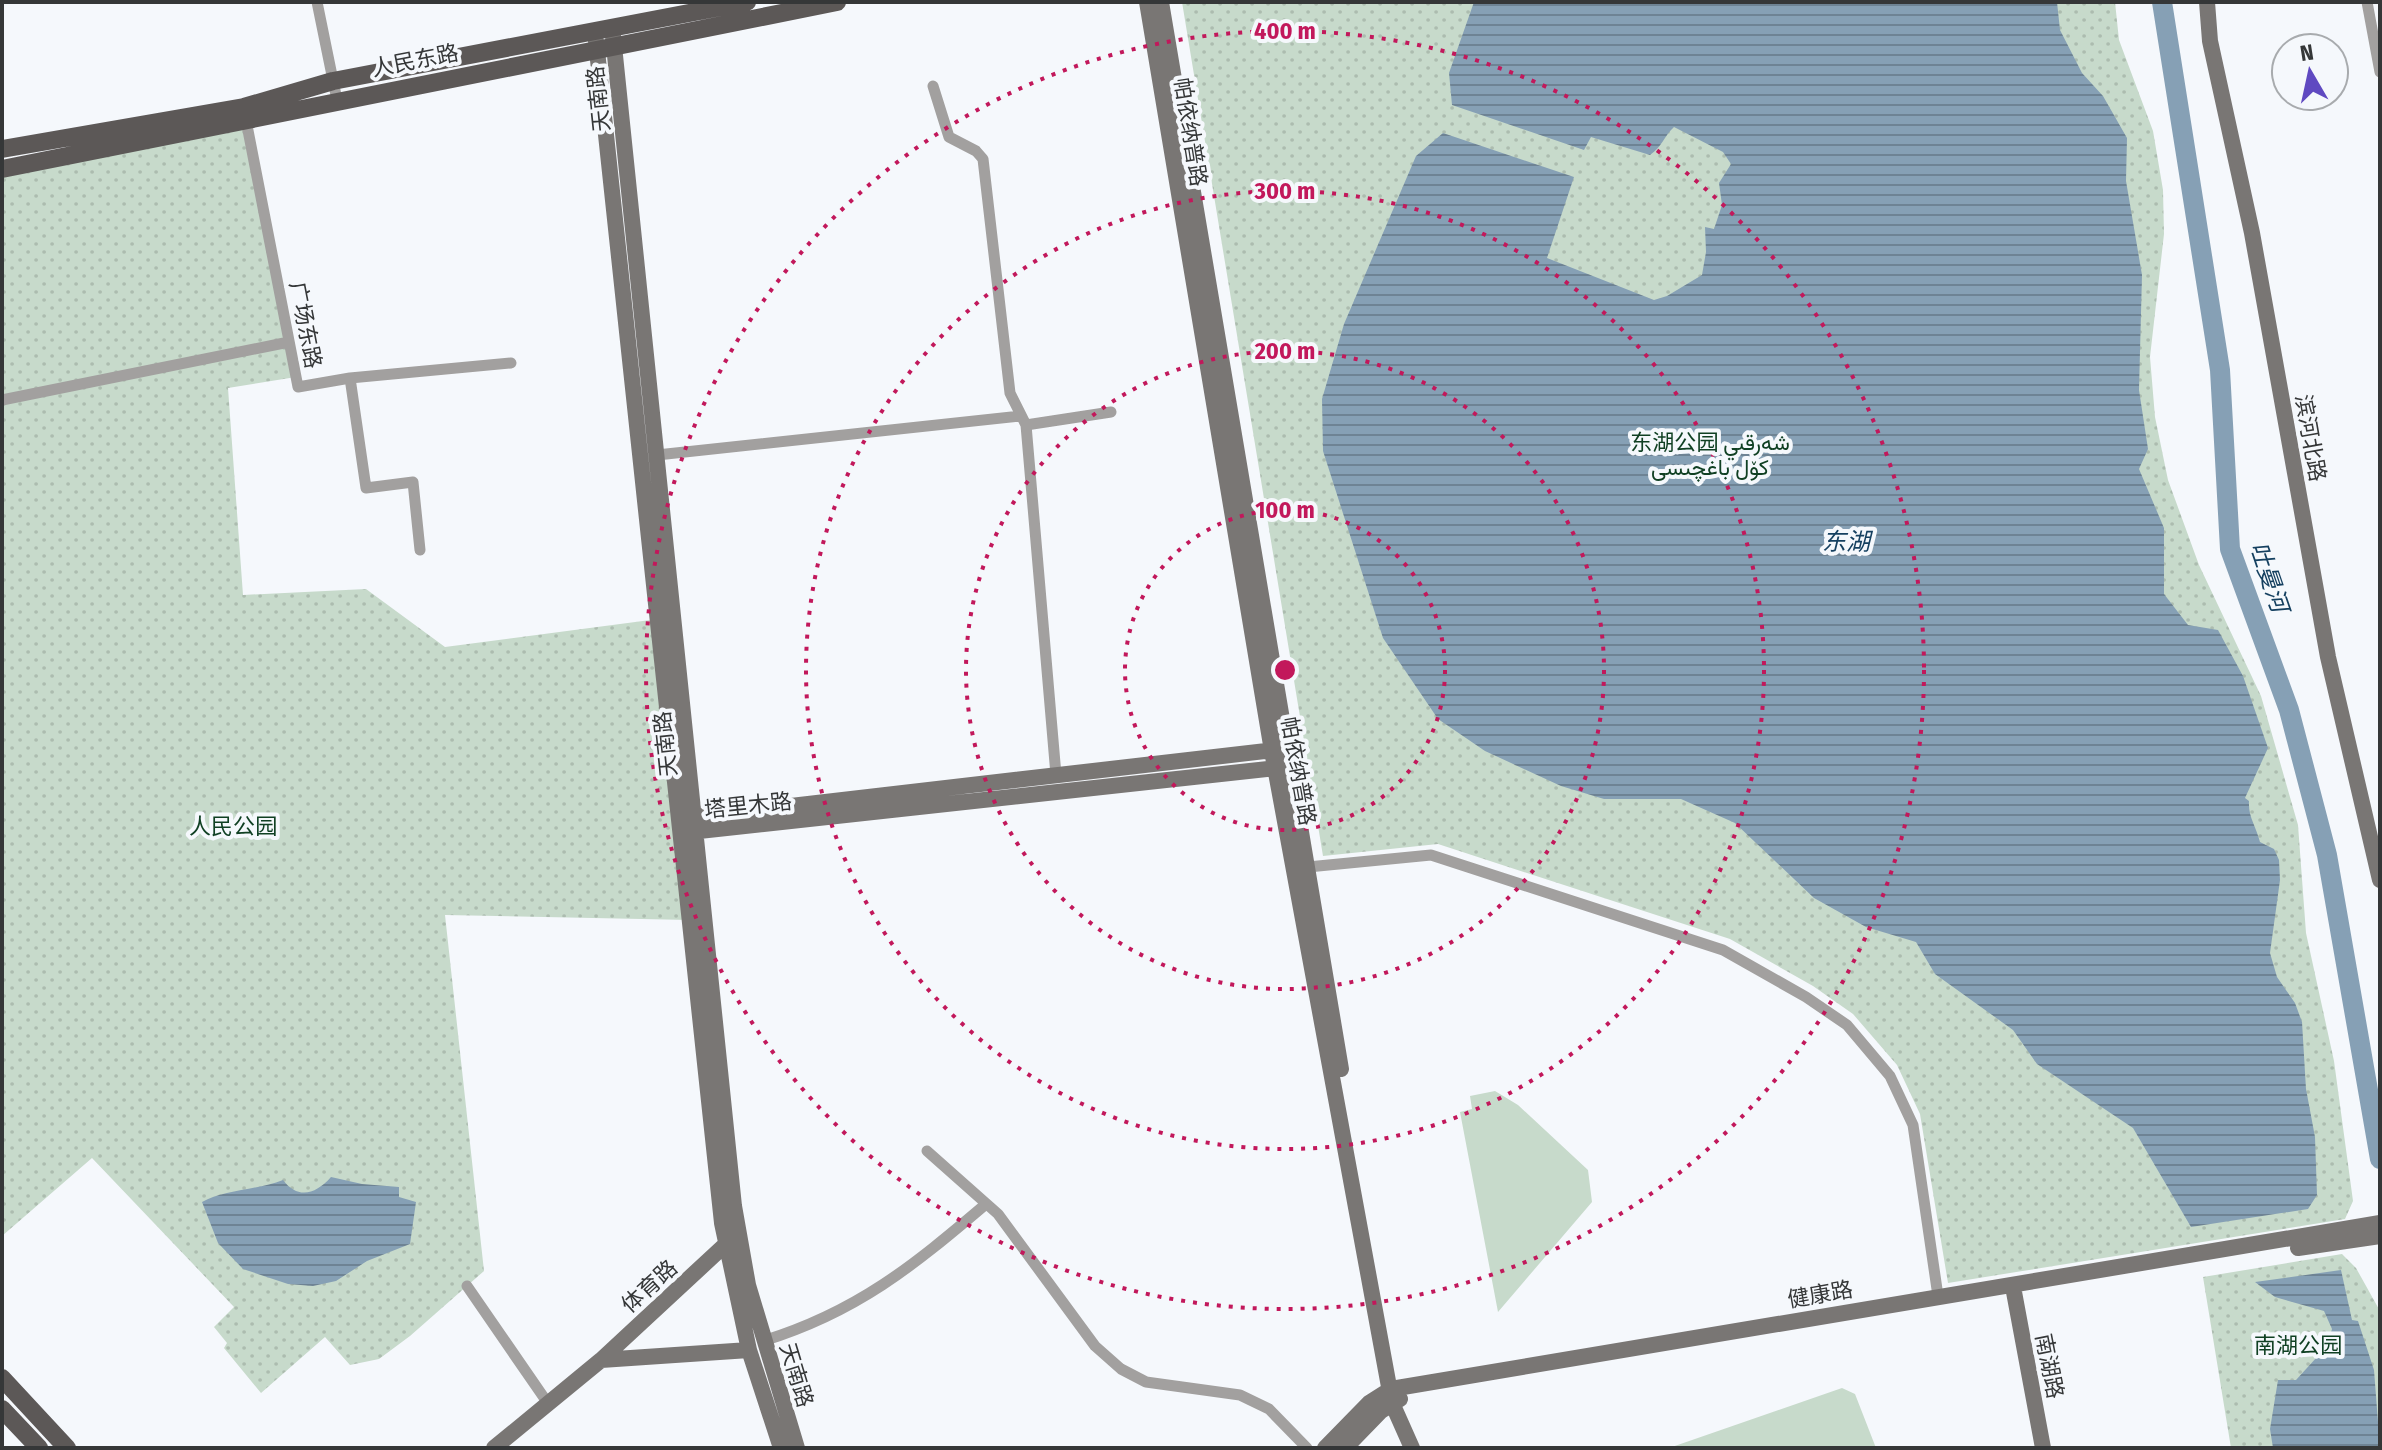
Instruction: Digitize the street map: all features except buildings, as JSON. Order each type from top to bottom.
[{"type":"main road","name":"人民东路","points":[[605,38],[747,2]]},
{"type":"main road","name":"人民东路","points":[[2,169],[245,114],[335,90],[605,38],[837,2]]},
{"type":"main road","name":"帕依纳普路","points":[[1147,2],[1280,749],[1308,867],[1388,1353],[1396,1395],[1412,1448]]},
{"type":"main road","name":"帕依纳普路","points":[[1161,2],[1280,749]]},
{"type":"main road","name":"滨河北路","points":[[2207,2],[2210,41],[2252,233],[2328,657],[2380,880]]},
{"type":"main road","name":"天南路","points":[[605,38],[657,455],[726,1244],[756,1345],[781,1448]]},
{"type":"main road","name":"天南路","points":[[605,38],[734,1206],[756,1345],[797,1448]]},
{"type":"main road","name":"人民东路","points":[[2,149],[245,114]]},
{"type":"main road","name":"塔里木路","points":[[690,826],[1056,775],[1280,749]]},
{"type":"main road","name":"帕依纳普路","points":[[1284,767],[1396,1395],[1424,1448]]},
{"type":"main road","name":"塔里木路","points":[[690,826],[1284,767]]},
{"type":"main road","points":[[2345,1236],[2380,1223]]},
{"type":"main road","name":"健康路","points":[[1396,1395],[2345,1236]]},
{"type":"main road","name":"健康路","points":[[1325,1448],[1369,1403],[1396,1395],[1938,1296],[2345,1236]]},
{"type":"main road","points":[[2345,1236],[2380,1236]]},
{"type":"main road","name":"体育路","points":[[494,1448],[601,1360],[726,1244]]},
{"type":"main road","name":"南湖路","points":[[2014,1292],[2043,1448]]},
{"type":"main road","points":[[601,1360],[756,1345]]},
{"type":"main road","points":[[2,1378],[67,1448]]},
{"type":"main road","points":[[1345,1448],[1396,1395]]},
{"type":"main road","points":[[2,1409],[39,1448]]},
{"type":"street","points":[[317,2],[335,90]]},
{"type":"street","points":[[2367,2],[2380,72]]},
{"type":"street","points":[[933,86],[949,137],[976,151],[983,159],[1010,393],[1023,421],[1056,775]]},
{"type":"street","name":"广场东路","points":[[245,114],[298,387],[350,378],[511,363]]},
{"type":"street","points":[[2,400],[289,342]]},
{"type":"street","points":[[350,378],[366,488],[413,482],[420,550]]},
{"type":"street","points":[[657,455],[1111,412]]},
{"type":"street","points":[[1308,867],[1431,855],[1723,950],[1806,997],[1847,1025],[1890,1076],[1913,1125],[1938,1296]]},
{"type":"street","points":[[927,1151],[998,1214],[1095,1346],[1121,1369],[1146,1382],[1240,1395],[1269,1409],[1307,1448]]},
{"type":"street","points":[[756,1345],[800,1329],[868,1296],[906,1272],[986,1204]]},
{"type":"street","points":[[467,1286],[547,1402]]},
{"type":"green space","name":"东湖","points":[[1182,2],[2115,2],[2119,40],[2153,131],[2163,190],[2164,234],[2150,357],[2155,417],[2168,480],[2199,565],[2261,696],[2298,825],[2306,933],[2334,1061],[2353,1201],[2345,1219],[1948,1283],[1920,1114],[1897,1065],[1853,1014],[1813,986],[1730,939],[1438,844],[1323,856]]},
{"type":"green space","name":"人民公园","points":[[247,122],[296,377],[228,388],[243,595],[366,589],[445,647],[658,619],[690,920],[445,915],[484,1271],[379,1359],[350,1365],[325,1337],[261,1393],[224,1348],[227,1343],[214,1327],[234,1307],[92,1158],[2,1236],[2,169]]},
{"type":"green space","points":[[1495,1091],[1518,1105],[1588,1170],[1592,1202],[1498,1312],[1460,1112],[1472,1109],[1470,1096]]},
{"type":"green space","name":"南湖公园","points":[[2342,1254],[2356,1268],[2380,1311],[2380,1448],[2231,1448],[2203,1277]]},
{"type":"green space","points":[[1842,1388],[1855,1394],[1876,1448],[1669,1448]]},
{"type":"water","name":"东湖","points":[[1474,2],[2057,2],[2060,30],[2082,73],[2103,96],[2127,138],[2126,181],[2142,275],[2139,390],[2148,449],[2139,469],[2164,528],[2164,594],[2188,625],[2218,630],[2243,676],[2268,748],[2245,798],[2249,801],[2260,842],[2274,849],[2279,860],[2280,880],[2270,953],[2277,977],[2295,1003],[2302,1022],[2306,1089],[2315,1137],[2317,1195],[2308,1209],[2191,1227],[2133,1128],[2037,1064],[2013,1030],[1935,974],[1916,942],[1866,927],[1814,898],[1735,823],[1681,799],[1604,799],[1561,786],[1485,751],[1438,719],[1383,638],[1323,451],[1322,399],[1344,324],[1416,156],[1443,133],[1574,177],[1547,258],[1654,300],[1667,296],[1702,275],[1706,252],[1705,227],[1714,229],[1722,205],[1719,183],[1731,164],[1723,152],[1674,127],[1650,155],[1591,137],[1584,150],[1452,105],[1449,73]]},
{"type":"water","points":[[331,1177],[362,1184],[399,1187],[399,1197],[416,1202],[410,1244],[367,1261],[336,1281],[313,1286],[288,1284],[243,1269],[218,1243],[202,1202],[283,1180],[295,1190],[313,1191]]},
{"type":"water","points":[[2341,1270],[2352,1320],[2358,1321],[2374,1370],[2380,1448],[2273,1448],[2270,1429],[2278,1380],[2296,1380],[2327,1346],[2332,1329],[2324,1311],[2275,1297],[2255,1282]]},
{"type":"waterway","name":"吐曼河","points":[[2162,2],[2220,370],[2230,549],[2289,710],[2327,855],[2380,1159]]},
{"type":"park label","name":"东湖公园 شەرقىي كۆل باغچىسى","points":[[1710,454]]}]
